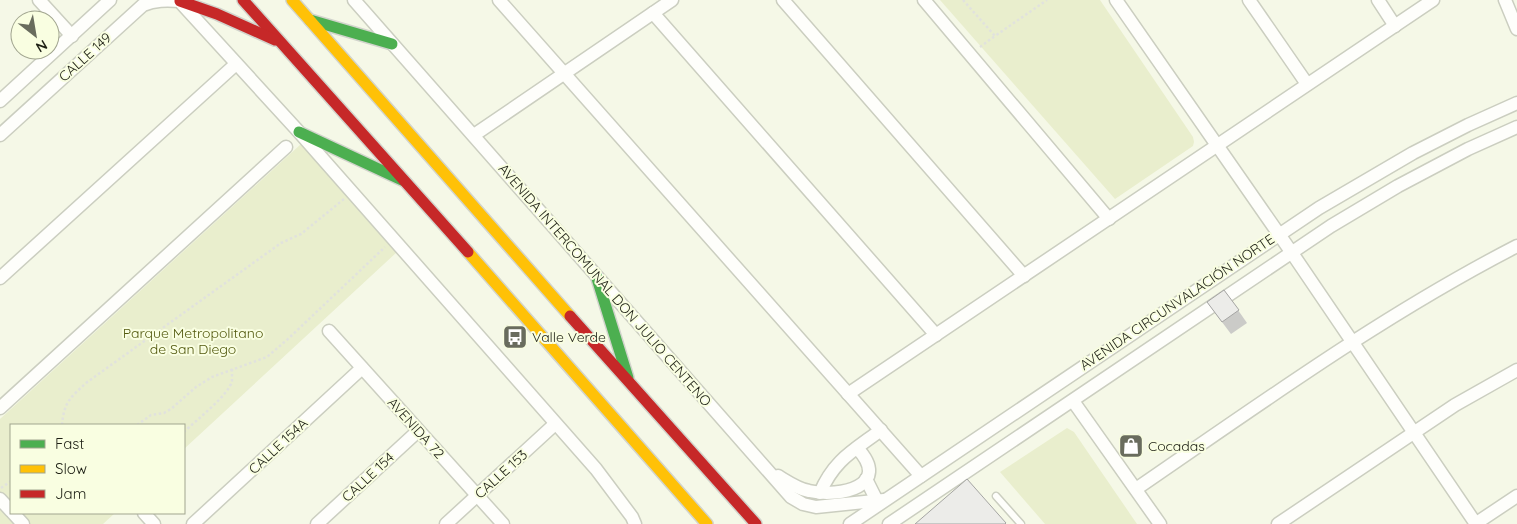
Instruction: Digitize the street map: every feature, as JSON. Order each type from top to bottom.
[{"type":"main road","points":[[243,0],[409,184],[708,524]]},
{"type":"main road","points":[[292,0],[630,384],[756,524]]},
{"type":"main road","points":[[179,1],[217,14],[281,42]]},
{"type":"main road","points":[[310,20],[392,44]]},
{"type":"main road","points":[[299,132],[409,184]]},
{"type":"main road","points":[[596,275],[630,384]]},
{"type":"street","points":[[39,0],[72,36]]},
{"type":"street","name":"CALLE 149","points":[[0,101],[110,0]]},
{"type":"street","name":"AVENIDA INTERCOMUNAL DON JULIO CENTENO","points":[[354,0],[791,497],[803,504],[816,507],[882,501]]},
{"type":"street","points":[[498,0],[921,476]]},
{"type":"street","points":[[474,135],[672,0]]},
{"type":"street","points":[[783,0],[1024,276]]},
{"type":"street","points":[[924,0],[1109,219]]},
{"type":"street","points":[[1116,0],[1292,253],[1476,524],[1517,496]]},
{"type":"street","points":[[1249,0],[1307,84]]},
{"type":"street","points":[[1378,0],[1395,26]]},
{"type":"street","points":[[848,394],[1433,0]]},
{"type":"street","points":[[1505,0],[1517,30]]},
{"type":"street","name":"CALLE 149","points":[[0,136],[143,5],[150,1],[179,1]]},
{"type":"street","points":[[179,1],[299,132],[596,469],[632,517],[635,524]]},
{"type":"street","points":[[653,13],[936,334]]},
{"type":"street","points":[[0,278],[236,64]]},
{"type":"street","name":"AVENIDA CIRCUNVALACIÓN NORTE","points":[[850,524],[1319,208],[1413,153],[1517,103]]},
{"type":"street","name":"AVENIDA CIRCUNVALACIÓN NORTE","points":[[889,524],[1331,226],[1398,186],[1468,149],[1517,127]]},
{"type":"street","points":[[0,408],[286,147]]},
{"type":"street","points":[[1136,489],[1352,341],[1478,266],[1517,246]]},
{"type":"street","name":"AVENIDA 72","points":[[329,331],[503,524]]},
{"type":"street","name":"CALLE 154A","points":[[193,524],[362,368]]},
{"type":"street","points":[[1278,524],[1413,432],[1455,405],[1517,370]]},
{"type":"street","points":[[1073,401],[1160,524]]},
{"type":"street","name":"CALLE 153","points":[[446,524],[555,424]]},
{"type":"street","points":[[820,493],[827,476],[836,466],[881,430]]},
{"type":"street","name":"CALLE 154","points":[[317,524],[418,431]]},
{"type":"street","points":[[769,471],[797,487],[820,493],[842,493],[852,490],[866,479],[870,468],[868,461],[857,448]]},
{"type":"street","points":[[866,479],[882,501]]},
{"type":"street","points":[[0,498],[10,510]]},
{"type":"street","points":[[14,514],[23,524]]},
{"type":"street","points":[[145,514],[154,524]]},
{"type":"lane","points":[[996,496],[1021,524]]},
{"type":"path","points":[[963,0],[995,36]]},
{"type":"path","points":[[970,54],[1046,0]]},
{"type":"path","points":[[62,424],[63,410],[69,399],[86,383],[282,243],[301,234],[352,193]]},
{"type":"path","points":[[139,424],[151,416],[164,413],[196,386],[212,377],[267,357],[393,240]]},
{"type":"path","points":[[185,431],[229,388],[232,382],[232,369]]},
{"type":"green space","points":[[940,0],[1100,0],[1193,137],[1193,146],[1115,199]]},
{"type":"green space","name":"Parque Metropolitano de San Diego","points":[[301,144],[397,252],[185,448],[185,424],[10,424],[10,514],[114,514],[103,524],[0,524],[0,419]]},
{"type":"green space","points":[[1067,428],[1074,432],[1137,524],[1045,524],[1000,472]]},
{"type":"building","points":[[1224,290],[1239,310],[1222,322],[1207,302]]},
{"type":"building","points":[[967,479],[1005,524],[915,524]]},
{"type":"traffic: fast","points":[[310,20],[392,44]]},
{"type":"traffic: fast","points":[[299,132],[402,180]]},
{"type":"traffic: fast","points":[[596,275],[628,378]]},
{"type":"traffic: slow","points":[[292,0],[570,316]]},
{"type":"traffic: slow","points":[[468,252],[707,524]]},
{"type":"traffic: jam","points":[[243,0],[468,252]]},
{"type":"traffic: jam","points":[[180,1],[217,14],[275,40]]},
{"type":"traffic: jam","points":[[570,316],[756,524]]},
{"type":"place","name":"Valle Verde","points":[[515,337]]},
{"type":"place","name":"Cocadas","points":[[1131,446]]}]
